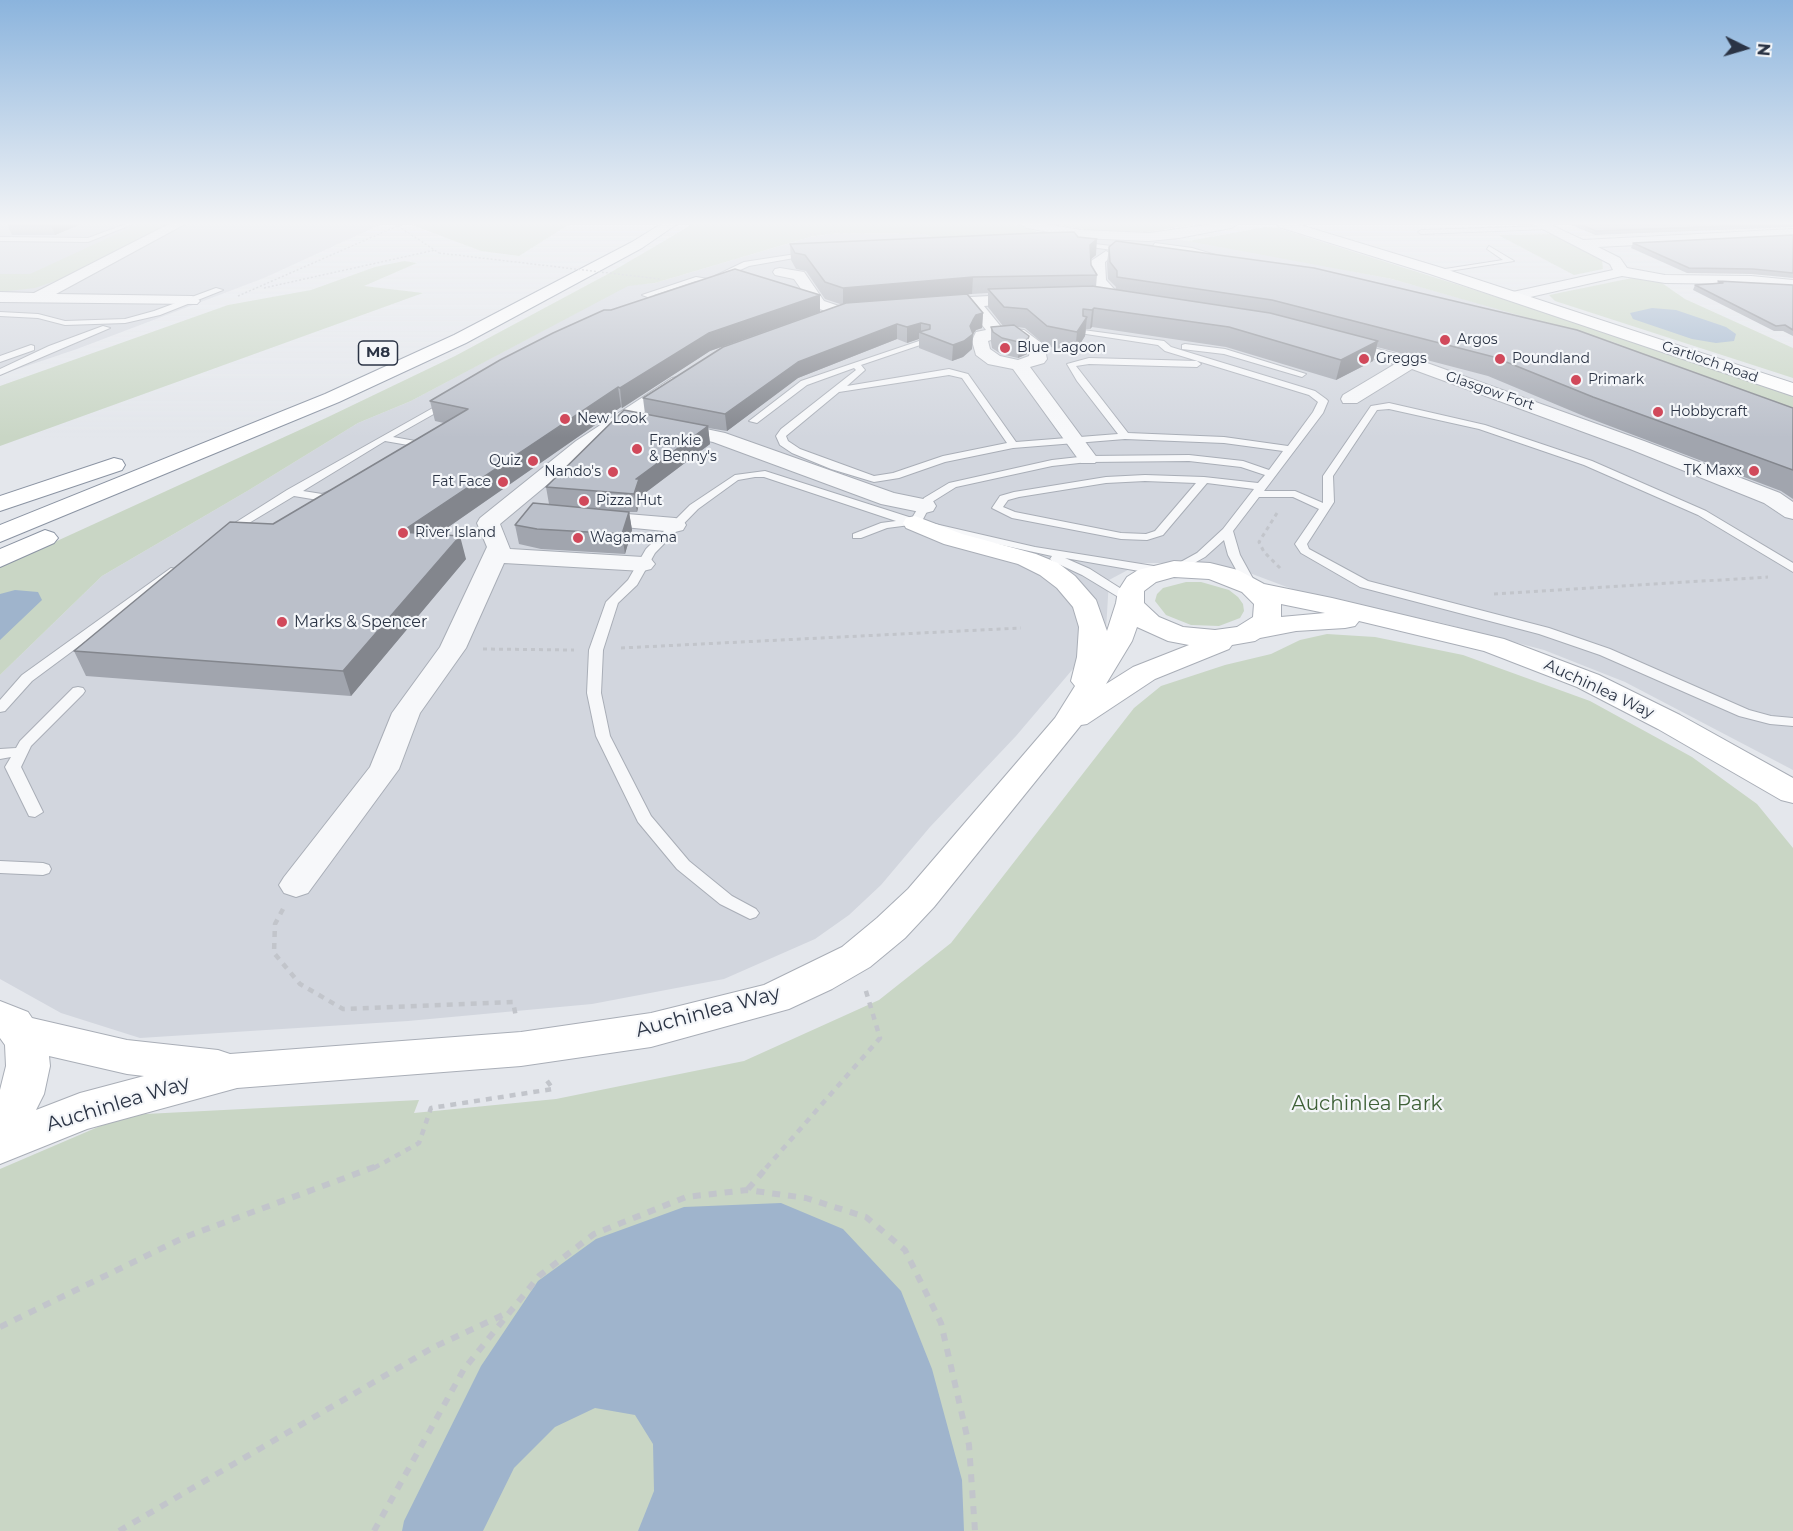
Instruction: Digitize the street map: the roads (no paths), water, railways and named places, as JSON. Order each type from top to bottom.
[{"type":"main road","name":"M8","points":[[0,534],[332,398],[471,333],[542,295]]},
{"type":"main road","name":"Gartloch Road","points":[[1513,296],[1793,390]]},
{"type":"main road","points":[[0,559],[264,436],[332,398]]},
{"type":"main road","points":[[0,510],[136,456]]},
{"type":"main road","points":[[0,504],[114,465]]},
{"type":"main road","points":[[920,515],[953,539],[1027,559],[1049,569],[1066,582],[1086,606],[1093,627],[1092,657],[1075,709]]},
{"type":"main road","name":"Auchinlea Way","points":[[0,1144],[80,1112],[237,1070],[521,1049],[651,1030],[774,998],[818,978],[856,957],[891,928],[921,898],[1075,709],[1118,641],[1130,602],[1131,591],[1136,583],[1168,570],[1210,571],[1229,576],[1255,588],[1494,645],[1588,681],[1669,722],[1793,792]]},
{"type":"main road","points":[[1130,602],[1137,614],[1165,631],[1191,638],[1244,634],[1266,621],[1269,609],[1267,602],[1255,588]]},
{"type":"main road","name":"Auchinlea Way","points":[[1075,709],[1144,673],[1244,634],[1325,620],[1392,621]]},
{"type":"main road","points":[[0,1125],[22,1094],[28,1066],[26,1042],[10,1025]]},
{"type":"main road","name":"Auchinlea Way","points":[[10,1025],[127,1057],[237,1070]]},
{"type":"street","points":[[36,298],[41,295]]},
{"type":"street","points":[[813,295],[819,304],[850,311],[821,320]]},
{"type":"street","points":[[0,297],[198,298]]},
{"type":"street","points":[[913,306],[1043,298]]},
{"type":"street","points":[[972,301],[997,333]]},
{"type":"street","points":[[997,333],[1018,333],[1038,349],[1038,359],[1019,365],[994,360],[982,351],[980,342],[982,336],[997,333]]},
{"type":"street","name":"Glasgow Fort","points":[[1322,340],[1410,363],[1647,449],[1772,498],[1793,512]]},
{"type":"street","points":[[1350,399],[1410,363]]},
{"type":"street","points":[[1019,365],[1088,459]]},
{"type":"street","points":[[496,517],[582,445],[688,375]]},
{"type":"street","points":[[622,419],[718,437],[889,499],[920,515]]},
{"type":"street","points":[[496,517],[539,514]]},
{"type":"street","points":[[573,516],[675,525]]},
{"type":"street","points":[[296,885],[384,770],[406,713],[453,648],[499,547],[496,517]]},
{"type":"street","points":[[495,555],[643,564]]},
{"type":"lane","points":[[0,372],[52,348],[205,295]]},
{"type":"lane","points":[[647,295],[667,302]]},
{"type":"lane","points":[[646,309],[678,298]]},
{"type":"lane","points":[[0,314],[38,316],[65,323],[125,321]]},
{"type":"lane","points":[[0,359],[108,322]]},
{"type":"lane","points":[[1086,332],[1225,352],[1302,375]]},
{"type":"lane","points":[[754,421],[804,383],[925,342]]},
{"type":"lane","points":[[1035,550],[1168,570],[1201,555],[1227,531],[1259,491],[1269,473],[1322,407],[1323,401],[1312,393],[1168,349],[1161,343]]},
{"type":"lane","points":[[1125,436],[1080,379],[1071,364],[1089,361],[1216,364]]},
{"type":"lane","points":[[855,364],[861,370],[781,436],[784,443],[796,451],[864,477],[885,478],[943,459],[1013,445],[1073,438],[1125,436],[1224,440],[1289,449]]},
{"type":"lane","points":[[836,390],[934,373],[961,374],[975,388],[1013,445]]},
{"type":"lane","points":[[217,538],[383,438],[457,398]]},
{"type":"lane","points":[[1793,568],[1702,513],[1588,463],[1482,427],[1393,406],[1376,407],[1365,420],[1328,476],[1330,493],[1325,508],[1316,525],[1301,542],[1305,552],[1337,567],[1364,584],[1478,612],[1590,647],[1744,713],[1770,720],[1793,722]]},
{"type":"lane","points":[[383,438],[417,444],[396,456]]},
{"type":"lane","points":[[857,536],[920,515],[934,495],[953,485],[1019,469],[1088,459],[1189,458],[1243,464],[1269,473]]},
{"type":"lane","points":[[750,913],[726,900],[683,865],[644,818],[603,736],[594,693],[596,650],[612,602],[633,582],[650,551],[694,507],[735,478],[754,474],[775,476],[836,499],[920,515],[1035,550],[1086,573],[1130,602]]},
{"type":"lane","points":[[1204,480],[1159,533],[1147,537],[1121,536],[1012,515],[997,508],[1004,498],[1018,494],[1075,483],[1145,478],[1204,480],[1259,491],[1290,493],[1304,497],[1325,508]]},
{"type":"lane","points":[[291,492],[324,498],[345,486]]},
{"type":"lane","points":[[238,525],[259,528]]},
{"type":"lane","points":[[1227,531],[1234,555],[1255,588]]},
{"type":"lane","points":[[0,708],[27,678],[179,566]]},
{"type":"lane","points":[[35,812],[14,767],[25,744],[78,691]]},
{"type":"lane","points":[[0,754],[21,752]]},
{"type":"lane","points":[[0,867],[43,869]]},
{"type":"water","points":[[1652,308],[1676,310],[1726,327],[1736,334],[1734,341],[1716,343],[1692,339],[1633,319],[1630,313]]},
{"type":"water","points":[[15,590],[38,592],[42,600],[0,640],[0,594]]},
{"type":"water","points":[[781,1203],[843,1229],[901,1291],[932,1369],[962,1480],[964,1531],[638,1531],[654,1491],[653,1444],[635,1415],[595,1408],[555,1427],[514,1468],[483,1531],[402,1531],[404,1521],[481,1366],[538,1281],[596,1239],[684,1207]]},
{"type":"place","name":"Argos","points":[[1445,340]]},
{"type":"place","name":"Blue Lagoon","points":[[1005,348]]},
{"type":"place","name":"Greggs","points":[[1364,359]]},
{"type":"place","name":"Poundland","points":[[1500,359]]},
{"type":"place","name":"Primark","points":[[1576,380]]},
{"type":"place","name":"Hobbycraft","points":[[1658,412]]},
{"type":"place","name":"New Look","points":[[565,419]]},
{"type":"place","name":"Frankie & Benny's","points":[[637,449]]},
{"type":"place","name":"Quiz","points":[[533,461]]},
{"type":"place","name":"TK Maxx","points":[[1754,471]]},
{"type":"place","name":"Nando's","points":[[613,472]]},
{"type":"place","name":"Fat Face","points":[[503,482]]},
{"type":"place","name":"Pizza Hut","points":[[584,501]]},
{"type":"place","name":"River Island","points":[[403,533]]},
{"type":"place","name":"Wagamama","points":[[578,538]]},
{"type":"place","name":"Marks & Spencer","points":[[282,622]]},
{"type":"park label","name":"Auchinlea Park","points":[[1367,1104]]}]
